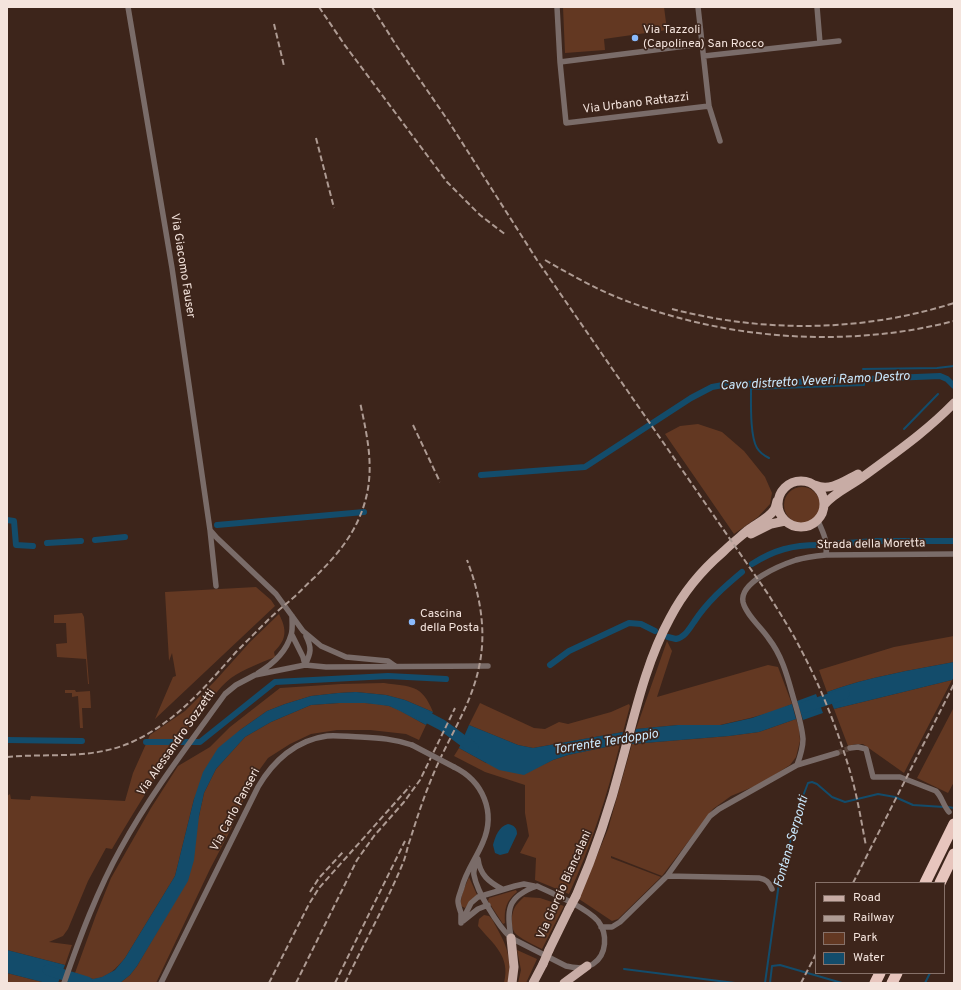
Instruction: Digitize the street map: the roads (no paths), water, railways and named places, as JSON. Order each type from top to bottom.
[{"type":"highway","points":[[925,882],[954,824]]},
{"type":"highway","points":[[940,882],[954,854]]},
{"type":"highway","points":[[875,983],[880,974]]},
{"type":"main road","points":[[824,505],[835,494],[858,481],[919,435],[954,403]]},
{"type":"main road","points":[[737,541],[748,530],[774,510],[780,494],[785,487],[791,483],[799,481],[824,488],[831,487],[878,465]]},
{"type":"main road","points":[[777,501],[780,516],[790,526],[805,528],[812,525],[818,521],[824,511],[823,497],[820,490],[814,485]]},
{"type":"main road","points":[[737,541],[767,525],[784,521]]},
{"type":"main road","name":"Via Giorgio Biancalani","points":[[533,983],[576,896],[591,861],[611,805],[641,691],[658,643],[677,606],[695,581],[724,551],[737,541]]},
{"type":"main road","points":[[511,938],[514,967],[512,983]]},
{"type":"main road","points":[[564,983],[587,966]]},
{"type":"street","name":"Via Giacomo Fauser","points":[[128,7],[170,261],[210,530],[216,586]]},
{"type":"street","points":[[557,7],[560,62],[702,44]]},
{"type":"street","points":[[698,7],[709,106],[720,141]]},
{"type":"street","points":[[817,7],[820,43]]},
{"type":"street","points":[[704,56],[839,41]]},
{"type":"street","name":"Via Urbano Rattazzi","points":[[560,62],[566,123],[709,106]]},
{"type":"street","points":[[818,521],[825,538],[827,548],[826,555]]},
{"type":"street","points":[[210,530],[276,594],[306,634],[321,646],[346,657],[388,661],[395,666]]},
{"type":"street","name":"Strada della Moretta","points":[[797,765],[803,741],[802,727],[794,700],[779,654],[769,638],[744,607],[743,595],[745,590],[751,584],[773,570],[797,560],[826,555],[954,554]]},
{"type":"street","points":[[255,675],[272,664],[284,652],[292,635],[292,615]]},
{"type":"street","points":[[305,665],[311,649],[306,634]]},
{"type":"street","points":[[292,635],[303,657],[305,665]]},
{"type":"street","name":"Via Alessandro Sozzetti","points":[[64,983],[96,899],[120,848],[167,773],[225,694],[236,685],[255,675],[305,665],[326,667],[488,666]]},
{"type":"street","name":"Via Carlo Panseri","points":[[161,983],[266,773],[280,758],[293,748],[308,741],[327,736],[384,738],[412,745],[454,766],[473,779],[485,800],[488,823],[484,841],[462,884],[458,902],[461,914],[461,923]]},
{"type":"street","points":[[850,748],[858,746],[866,749],[873,777],[900,777],[936,791],[940,795],[946,809]]},
{"type":"street","points":[[601,927],[612,927],[620,922],[667,876],[710,816],[719,809],[797,765],[802,765],[838,752]]},
{"type":"street","points":[[478,854],[479,864],[486,879],[502,889]]},
{"type":"street","name":"Via Carlo Panseri","points":[[478,854],[474,873],[476,882],[482,895],[504,931],[511,938]]},
{"type":"street","points":[[667,876],[759,878],[764,879],[769,883],[772,889]]},
{"type":"street","points":[[461,923],[471,903],[482,895],[524,884],[537,886],[589,913],[599,923],[605,941],[604,951],[599,959],[593,964],[572,968],[511,938],[508,914],[510,905],[514,899],[525,890],[537,886]]},
{"type":"street","points":[[461,923],[478,908],[488,905]]},
{"type":"water","points":[[954,662],[954,677],[952,680],[834,709],[827,692],[874,678]]},
{"type":"water","points":[[356,692],[386,695],[405,700],[433,712],[426,725],[389,706],[365,703],[311,705],[271,722],[245,737],[216,769],[204,793],[199,816],[194,860],[188,881],[137,966],[130,975],[120,983],[72,983],[75,973],[93,979],[102,977],[115,970],[125,958],[175,876],[194,799],[203,772],[218,748],[267,711],[311,696]]},
{"type":"water","points":[[816,694],[823,713],[803,720],[797,701]]},
{"type":"water","points":[[792,704],[796,719],[759,732],[632,744],[636,729],[678,725],[721,725],[752,718]]},
{"type":"water","points":[[469,725],[518,745],[533,748],[623,732],[620,744],[568,755],[553,760],[524,775],[499,770],[459,748]]},
{"type":"water","points":[[508,824],[515,827],[517,834],[508,853],[500,855],[495,853],[493,845],[496,835],[500,829]]},
{"type":"water","points":[[7,950],[65,965],[58,983],[46,983],[7,973]]},
{"type":"waterway","points":[[863,369],[937,368],[954,366]]},
{"type":"waterway","name":"Cavo distretto Veveri Ramo Destro","points":[[481,475],[585,467],[691,398],[712,387],[723,385],[940,376],[947,379],[954,386]]},
{"type":"waterway","points":[[769,458],[757,448],[753,436],[751,420],[751,389],[864,385],[864,381]]},
{"type":"waterway","points":[[904,429],[938,394]]},
{"type":"waterway","name":"Cavo distretto Veveri Ramo Destro","points":[[217,525],[364,512]]},
{"type":"waterway","points":[[7,520],[14,521],[16,545],[33,546]]},
{"type":"waterway","name":"Cavo distretto Veveri Ramo Destro","points":[[95,540],[125,537]]},
{"type":"waterway","name":"Cavo distretto Veveri Ramo Destro","points":[[47,543],[81,541]]},
{"type":"waterway","points":[[833,544],[875,541],[954,541]]},
{"type":"waterway","points":[[752,564],[768,555],[784,549],[819,545]]},
{"type":"waterway","points":[[668,637],[676,639],[684,635],[710,601],[742,572]]},
{"type":"waterway","points":[[550,665],[569,651],[629,623],[641,624],[655,631]]},
{"type":"waterway","points":[[146,742],[200,742],[275,682],[388,676],[446,679]]},
{"type":"waterway","name":"Torrente Terdoppio","points":[[805,707],[844,694]]},
{"type":"waterway","name":"Torrente Terdoppio","points":[[417,712],[442,725],[473,748]]},
{"type":"waterway","points":[[7,740],[82,741]]},
{"type":"waterway","name":"Fontana Serponti","points":[[765,983],[779,883],[808,783],[812,782],[817,784],[832,797],[845,802],[878,794],[895,797],[913,805],[944,807]]},
{"type":"waterway","name":"Fontana Serponti","points":[[948,807],[954,808]]},
{"type":"waterway","points":[[770,983],[772,966],[780,965],[842,983]]},
{"type":"waterway","points":[[624,969],[735,983]]},
{"type":"waterway","name":"Torrente Terdoppio","points":[[48,970],[87,982]]},
{"type":"waterway","points":[[925,983],[930,974]]},
{"type":"tunnel","points":[[837,753],[850,748]]},
{"type":"railway","points":[[319,7],[344,44],[447,182],[480,215],[506,235]]},
{"type":"railway","points":[[372,7],[449,122],[537,260],[768,594],[791,631],[820,689],[838,736],[849,768],[859,807],[866,846]]},
{"type":"railway","points":[[274,24],[284,66]]},
{"type":"railway","points":[[316,138],[334,208]]},
{"type":"railway","points":[[545,260],[607,293],[648,309],[690,321],[734,330],[778,335],[823,337],[867,335],[911,330],[954,321]]},
{"type":"railway","points":[[672,309],[707,317],[742,322],[813,326],[884,320],[919,313],[954,303]]},
{"type":"railway","points":[[7,757],[86,754],[117,748],[148,734],[189,703],[236,652],[277,611],[315,577],[348,538],[358,521],[366,497],[370,470],[368,443],[360,402]]},
{"type":"railway","points":[[413,425],[440,482]]},
{"type":"railway","points":[[345,983],[404,860],[430,783],[471,695],[479,667],[482,626],[479,599],[467,560]]},
{"type":"railway","points":[[854,882],[954,684]]},
{"type":"railway","points":[[296,983],[357,860],[374,836],[404,802],[420,780],[455,708]]},
{"type":"railway","points":[[269,983],[309,904],[319,888],[410,786]]},
{"type":"railway","points":[[335,983],[405,841]]},
{"type":"railway","points":[[310,892],[319,878],[343,852]]},
{"type":"railway","points":[[801,983],[815,956]]},
{"type":"place","name":"Via Tazzoli (Capolinea) San Rocco","points":[[635,38]]},
{"type":"place","name":"Cascina della Posta","points":[[412,622]]}]
